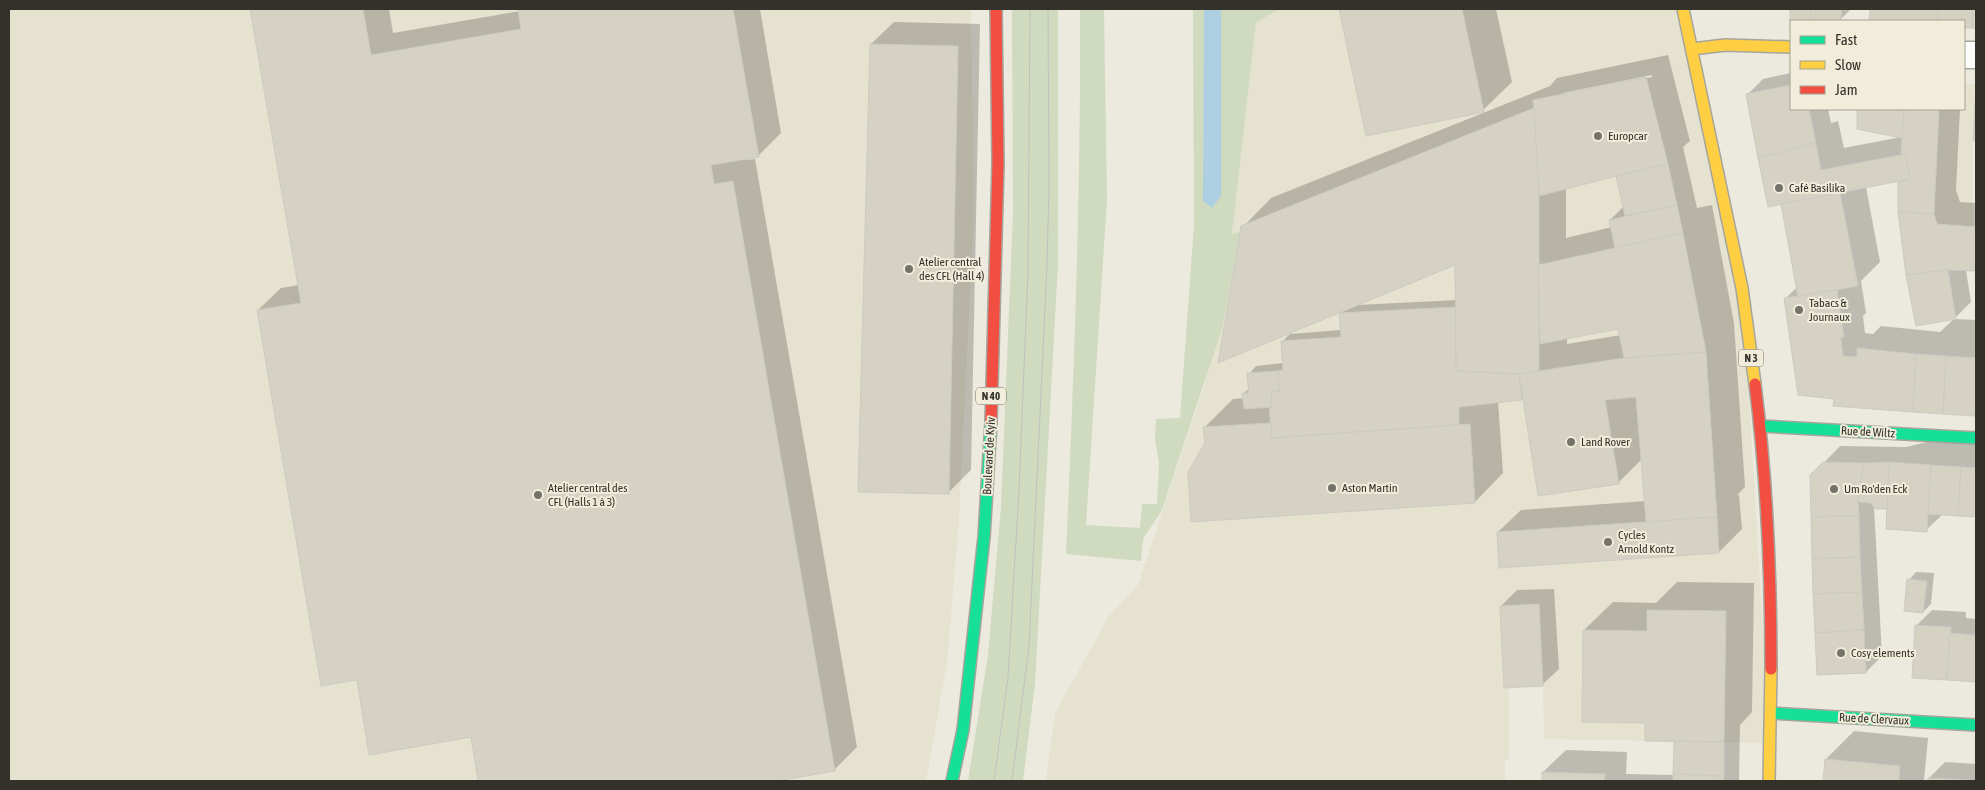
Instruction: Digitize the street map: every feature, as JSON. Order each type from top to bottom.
[{"type":"main road","name":"Boulevard de Kyiv","points":[[952,781],[963,730],[984,537],[990,454],[998,164],[996,9]]},
{"type":"main road","name":"N 3","points":[[1683,9],[1742,288],[1760,426],[1771,578],[1769,781]]},
{"type":"main road","points":[[1692,50],[1725,45],[1790,47]]},
{"type":"main road","name":"Rue de Wiltz","points":[[1760,426],[1976,438]]},
{"type":"main road","name":"Rue de Clervaux","points":[[1771,713],[1976,725]]},
{"type":"shaded area","points":[[9,9],[971,9],[974,214],[959,520],[947,663],[926,781],[9,781]]},
{"type":"shaded area","points":[[1279,9],[1683,9],[1742,288],[1770,743],[1544,739],[1543,686],[1509,688],[1509,759],[1505,760],[1505,781],[1046,781],[1055,713],[1109,616],[1138,585],[1206,380],[1240,232],[1232,235],[1256,23]]},
{"type":"shaded area","points":[[1965,83],[1976,84],[1973,140],[1973,227],[1937,224],[1934,214],[1939,110],[1965,110]]},
{"type":"green space","points":[[1012,9],[1058,9],[1058,263],[1035,684],[1023,781],[968,781],[988,655],[1001,507],[1013,214]]},
{"type":"green space","points":[[1080,9],[1104,9],[1107,200],[1086,525],[1140,528],[1142,504],[1157,504],[1159,463],[1155,439],[1156,419],[1180,418],[1194,225],[1193,9],[1279,9],[1256,23],[1232,234],[1240,232],[1222,329],[1162,510],[1143,539],[1141,561],[1066,554],[1076,282]]},
{"type":"water","points":[[1204,9],[1221,9],[1221,196],[1212,208],[1203,201]]},
{"type":"building","name":"Atelier central des CFL (Halls 1 à 3)","points":[[250,9],[363,9],[371,55],[521,29],[518,9],[733,9],[759,157],[711,165],[714,184],[733,181],[835,771],[776,781],[478,781],[471,737],[369,755],[357,680],[321,686],[257,310],[301,303]]},
{"type":"building","points":[[1339,9],[1462,9],[1484,112],[1366,136]]},
{"type":"building","points":[[1790,9],[1811,9],[1810,20],[1790,20]]},
{"type":"building","points":[[1811,9],[1842,9],[1840,20],[1810,20]]},
{"type":"building","points":[[1870,9],[1938,9],[1937,20],[1869,20]]},
{"type":"building","points":[[1938,9],[1973,9],[1972,28],[1965,28],[1965,20],[1937,20]]},
{"type":"building","points":[[1973,9],[1976,9],[1976,29],[1972,28]]},
{"type":"building","name":"Atelier central des CFL (Hall 4)","points":[[870,44],[958,46],[949,494],[858,492]]},
{"type":"building","name":"Europcar","points":[[1646,77],[1668,164],[1539,196],[1533,100]]},
{"type":"building","points":[[1790,85],[1790,110],[1809,110],[1816,143],[1758,158],[1746,94]]},
{"type":"building","points":[[1976,86],[1976,141],[1973,140]]},
{"type":"building","points":[[1534,108],[1539,196],[1539,372],[1519,374],[1456,371],[1455,265],[1218,363],[1241,226]]},
{"type":"building","points":[[1857,110],[1904,110],[1902,138],[1857,129]]},
{"type":"building","points":[[1904,110],[1939,110],[1934,214],[1898,212],[1898,182],[1910,179],[1905,154],[1901,154]]},
{"type":"building","points":[[1816,143],[1821,170],[1905,154],[1910,179],[1768,207],[1758,158]]},
{"type":"building","points":[[1668,164],[1677,205],[1625,216],[1616,176]]},
{"type":"building","points":[[1840,193],[1858,286],[1798,297],[1781,204]]},
{"type":"building","points":[[1677,205],[1683,233],[1615,248],[1609,220]]},
{"type":"building","points":[[1898,212],[1934,214],[1937,224],[1976,227],[1976,271],[1948,270],[1906,275]]},
{"type":"building","points":[[1683,233],[1706,352],[1624,358],[1618,329],[1540,344],[1538,265]]},
{"type":"building","points":[[1948,270],[1956,319],[1916,326],[1906,275]]},
{"type":"building","points":[[1837,290],[1844,337],[1841,337],[1843,356],[1857,357],[1857,348],[1916,354],[1913,412],[1833,406],[1834,399],[1798,395],[1784,298]]},
{"type":"building","points":[[1455,307],[1456,371],[1519,374],[1522,400],[1459,407],[1459,425],[1272,438],[1269,407],[1272,407],[1271,392],[1279,391],[1278,371],[1283,370],[1281,341],[1341,337],[1339,313]]},
{"type":"building","name":"Land Rover","points":[[1706,352],[1717,517],[1646,522],[1636,397],[1605,400],[1619,484],[1538,496],[1519,374],[1624,358]]},
{"type":"building","points":[[1916,354],[1946,356],[1943,414],[1913,412]]},
{"type":"building","points":[[1946,356],[1976,358],[1976,416],[1943,414]]},
{"type":"building","points":[[1278,371],[1279,391],[1271,392],[1272,407],[1244,409],[1242,393],[1249,393],[1247,373]]},
{"type":"building","name":"Aston Martin","points":[[1271,423],[1272,438],[1470,424],[1475,503],[1191,522],[1188,472],[1205,443],[1203,427]]},
{"type":"building","points":[[1823,462],[1864,463],[1858,502],[1859,516],[1811,517],[1810,475]]},
{"type":"building","points":[[1889,462],[1931,465],[1927,532],[1886,529]]},
{"type":"building","points":[[1889,462],[1887,509],[1876,509],[1870,503],[1858,502],[1864,463]]},
{"type":"building","points":[[1931,465],[1961,467],[1958,516],[1928,514]]},
{"type":"building","points":[[1961,467],[1976,468],[1976,517],[1958,516]]},
{"type":"building","points":[[1859,516],[1860,557],[1812,559],[1811,517]]},
{"type":"building","name":"Cycles Arnold Kontz","points":[[1717,517],[1719,553],[1499,568],[1497,532]]},
{"type":"building","points":[[1860,557],[1862,592],[1813,594],[1812,559]]},
{"type":"building","points":[[1907,579],[1927,581],[1923,613],[1904,611]]},
{"type":"building","points":[[1862,592],[1864,630],[1815,633],[1813,594]]},
{"type":"building","points":[[1539,604],[1543,686],[1504,688],[1500,606]]},
{"type":"building","points":[[1647,610],[1726,611],[1724,742],[1645,741],[1645,723],[1582,722],[1583,630],[1647,631]]},
{"type":"building","points":[[1915,625],[1951,627],[1947,680],[1912,678]]},
{"type":"building","points":[[1864,630],[1866,673],[1817,675],[1815,633]]},
{"type":"building","points":[[1950,633],[1976,635],[1976,682],[1947,680]]},
{"type":"building","points":[[1674,741],[1724,742],[1724,776],[1673,774]]},
{"type":"building","points":[[1825,759],[1900,766],[1899,781],[1823,781]]},
{"type":"building","points":[[1542,772],[1605,774],[1604,781],[1542,781]]},
{"type":"building","points":[[1673,774],[1724,776],[1723,781],[1673,781]]},
{"type":"building","points":[[1928,778],[1970,780],[1970,781],[1928,781]]},
{"type":"tram line","points":[[994,781],[1008,677],[1019,490],[1028,271],[1030,9]]},
{"type":"tram line","points":[[1012,781],[1029,646],[1047,266],[1049,187],[1048,9]]},
{"type":"traffic: fast","points":[[952,781],[963,730],[984,537],[991,422]]},
{"type":"traffic: fast","points":[[1760,426],[1976,438]]},
{"type":"traffic: fast","points":[[1771,713],[1976,725]]},
{"type":"traffic: slow","points":[[1683,9],[1742,288],[1755,384]]},
{"type":"traffic: slow","points":[[1692,49],[1725,45],[1790,47]]},
{"type":"traffic: slow","points":[[1769,781],[1771,669]]},
{"type":"traffic: jam","points":[[991,422],[998,164],[996,9]]},
{"type":"traffic: jam","points":[[1755,384],[1763,455],[1767,526],[1771,669]]},
{"type":"place","name":"Europcar","points":[[1598,136]]},
{"type":"place","name":"Café Basilika","points":[[1779,188]]},
{"type":"place","name":"Atelier central des CFL (Hall 4)","points":[[909,269]]},
{"type":"place","name":"Tabacs & Journaux","points":[[1799,310]]},
{"type":"place","name":"Land Rover","points":[[1571,442]]},
{"type":"place","name":"Aston Martin","points":[[1332,488]]},
{"type":"place","name":"Um Ro'den Eck","points":[[1834,489]]},
{"type":"place","name":"Atelier central des CFL (Halls 1 à 3)","points":[[538,495]]},
{"type":"place","name":"Cycles Arnold Kontz","points":[[1608,542]]},
{"type":"place","name":"Cosy elements","points":[[1841,653]]}]
